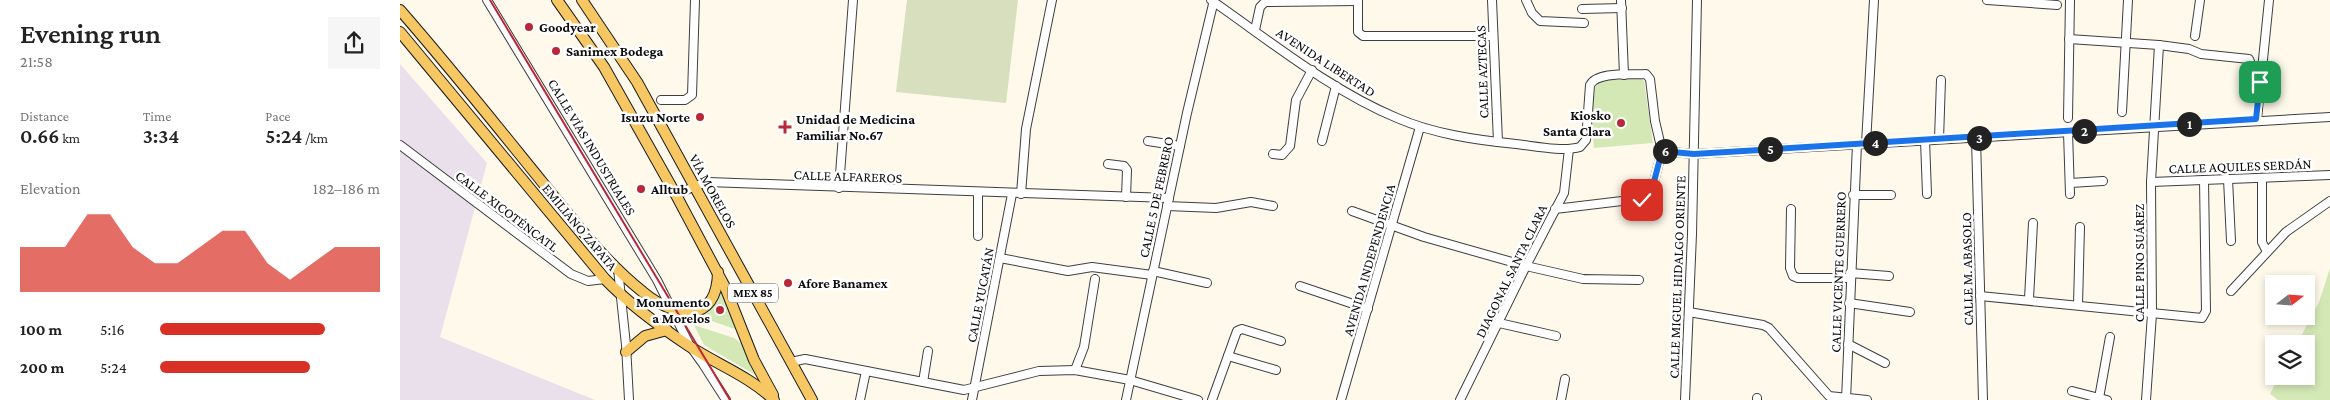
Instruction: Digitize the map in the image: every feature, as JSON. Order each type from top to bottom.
[{"type":"main road","name":"MEX 85","points":[[557,0],[604,67],[676,195],[718,272],[762,377],[776,400]]},
{"type":"main road","name":"VÍA MORELOS","points":[[582,0],[638,82],[812,400]]},
{"type":"main road","name":"EMILIANO ZAPATA","points":[[400,10],[590,240],[643,292],[672,309],[687,313],[696,311],[709,302],[717,287],[718,272]]},
{"type":"main road","name":"EMILIANO ZAPATA","points":[[400,32],[605,279],[622,296],[690,346],[749,379],[776,400]]},
{"type":"main road","points":[[626,352],[645,336],[667,330]]},
{"type":"street","name":"CALLE VÍAS INDUSTRIALES","points":[[487,0],[657,280],[690,346],[726,400]]},
{"type":"street","points":[[661,100],[685,100],[692,96],[695,0]]},
{"type":"street","points":[[839,188],[853,0]]},
{"type":"street","name":"CALLE YUCATÁN","points":[[972,400],[1000,258],[1016,194],[1026,129],[1052,0]]},
{"type":"street","points":[[1255,30],[1260,8],[1265,2],[1358,0],[1359,34],[1362,36],[1493,36]]},
{"type":"street","name":"CALLE AZTECAS","points":[[1492,0],[1498,142]]},
{"type":"street","points":[[1526,0],[1532,13],[1540,21],[1584,23]]},
{"type":"street","name":"CALLE MIGUEL HIDALGO ORIENTE","points":[[1685,400],[1694,154],[1697,0]]},
{"type":"street","points":[[1866,144],[1874,0]]},
{"type":"street","points":[[1987,0],[2057,5]]},
{"type":"street","points":[[2068,118],[2070,0]]},
{"type":"street","points":[[2122,112],[2128,0]]},
{"type":"street","points":[[2195,36],[2200,0]]},
{"type":"street","points":[[2256,119],[2269,0]]},
{"type":"street","name":"AVENIDA LIBERTAD","points":[[1213,1],[1336,86],[1378,110],[1420,127],[1498,142],[1569,149],[1583,146],[1586,140],[1590,85],[1592,81],[1601,76],[1624,75]]},
{"type":"street","name":"CALLE 5 DE FEBRERO","points":[[1126,400],[1213,1]]},
{"type":"street","points":[[1555,209],[1647,198],[1651,193],[1662,151],[1655,121],[1649,77],[1646,74],[1624,75],[1621,4],[1582,9]]},
{"type":"street","points":[[2069,39],[2159,45],[2189,49],[2201,54],[2248,59],[2251,64],[2250,79],[2260,82]]},
{"type":"street","name":"CALLE PINO SUÁREZ","points":[[2146,400],[2152,314],[2151,182],[2159,45]]},
{"type":"street","points":[[1273,154],[1282,155],[1289,147],[1296,100],[1312,70]]},
{"type":"street","points":[[1939,140],[1941,80]]},
{"type":"street","points":[[1322,141],[1336,86]]},
{"type":"street","points":[[1662,151],[1694,154],[2330,116]]},
{"type":"street","name":"AVENIDA INDEPENDENCIA","points":[[1341,400],[1420,127]]},
{"type":"street","points":[[2068,132],[2070,194]]},
{"type":"street","name":"CALLE M. ABASOLO","points":[[1976,138],[1983,400]]},
{"type":"street","points":[[1924,140],[1927,194]]},
{"type":"street","points":[[1148,141],[1180,146]]},
{"type":"street","name":"CALLE VICENTE GUERRERO","points":[[1846,399],[1853,195],[1857,144]]},
{"type":"street","name":"CALLE XICOTÉNCATL","points":[[400,145],[571,274],[588,281],[605,279]]},
{"type":"street","name":"DIAGONAL SANTA CLARA","points":[[1460,400],[1564,193],[1569,149]]},
{"type":"street","points":[[1108,164],[1124,166],[1127,170],[1126,197]]},
{"type":"street","name":"CALLE AQUILES SERDÁN","points":[[2151,182],[2330,175]]},
{"type":"street","points":[[2262,178],[2262,242],[2267,252]]},
{"type":"street","points":[[2228,179],[2231,241]]},
{"type":"street","points":[[1980,296],[2029,299],[2199,318],[2205,314],[2204,180]]},
{"type":"street","points":[[2070,183],[2103,181]]},
{"type":"street","name":"CALLE ALFAREROS","points":[[676,195],[708,182],[1126,197],[1216,208],[1251,202],[1273,206]]},
{"type":"street","points":[[978,193],[978,236]]},
{"type":"street","points":[[1853,195],[1891,195]]},
{"type":"street","points":[[2231,291],[2286,232],[2330,201]]},
{"type":"street","points":[[1791,209],[1790,268],[1793,276],[1798,278],[1889,276]]},
{"type":"street","points":[[1352,210],[1392,226],[1526,266],[1584,279],[1639,280]]},
{"type":"street","points":[[2029,299],[2033,223]]},
{"type":"street","points":[[2078,305],[2080,226]]},
{"type":"street","points":[[1000,258],[1068,271],[1088,266],[1153,273],[1207,283]]},
{"type":"street","points":[[618,269],[622,296],[629,400]]},
{"type":"street","points":[[1075,370],[1085,345],[1095,279]]},
{"type":"street","points":[[1300,286],[1368,309]]},
{"type":"street","points":[[1849,303],[1910,312]]},
{"type":"street","points":[[1689,312],[1763,324],[1769,328],[1825,392],[1834,397],[1867,400]]},
{"type":"street","points":[[1499,323],[1556,336]]},
{"type":"street","points":[[1212,400],[1235,334],[1240,330],[1281,341]]},
{"type":"street","points":[[2072,391],[2103,399],[2110,337]]},
{"type":"street","points":[[1848,344],[1885,363]]},
{"type":"street","points":[[923,382],[928,351]]},
{"type":"street","points":[[1228,356],[1276,370]]},
{"type":"street","points":[[791,362],[805,358],[964,390],[1039,371],[1075,370],[1130,380],[1198,400]]},
{"type":"street","points":[[860,400],[866,371]]},
{"type":"street","points":[[1562,400],[1565,379]]},
{"type":"shaded area","points":[[400,64],[487,163],[440,337],[595,400],[400,400]]},
{"type":"green space","points":[[907,0],[1018,0],[1006,103],[896,92]]},
{"type":"green space","points":[[1641,78],[1644,81],[1653,143],[1594,148],[1592,102],[1593,93],[1600,80]]},
{"type":"green space","points":[[2330,268],[2330,400],[2278,400],[2270,394],[2274,385],[2315,385],[2315,335],[2302,335],[2307,325],[2315,325],[2315,310]]},
{"type":"green space","points":[[721,288],[738,330],[697,316],[703,313]]},
{"type":"green space","points":[[694,325],[734,338],[743,345],[757,376],[704,345]]},
{"type":"railway","points":[[490,0],[730,400]]},
{"type":"place","name":"Goodyear","points":[[529,27]]},
{"type":"place","name":"Sanimex Bodega","points":[[556,51]]},
{"type":"place","name":"Isuzu Norte","points":[[700,117]]},
{"type":"place","name":"Kiosko Santa Clara","points":[[1621,123]]},
{"type":"place","name":"Unidad de Medicina Familiar No.67","points":[[785,127]]},
{"type":"place","name":"Alltub","points":[[641,189]]},
{"type":"place","name":"Afore Banamex","points":[[788,283]]},
{"type":"place","name":"Monumento a Morelos","points":[[720,310]]},
{"type":"route","points":[[1642,200],[1651,193],[1662,151],[1694,154],[2154,127],[2256,119],[2260,82]]}]
